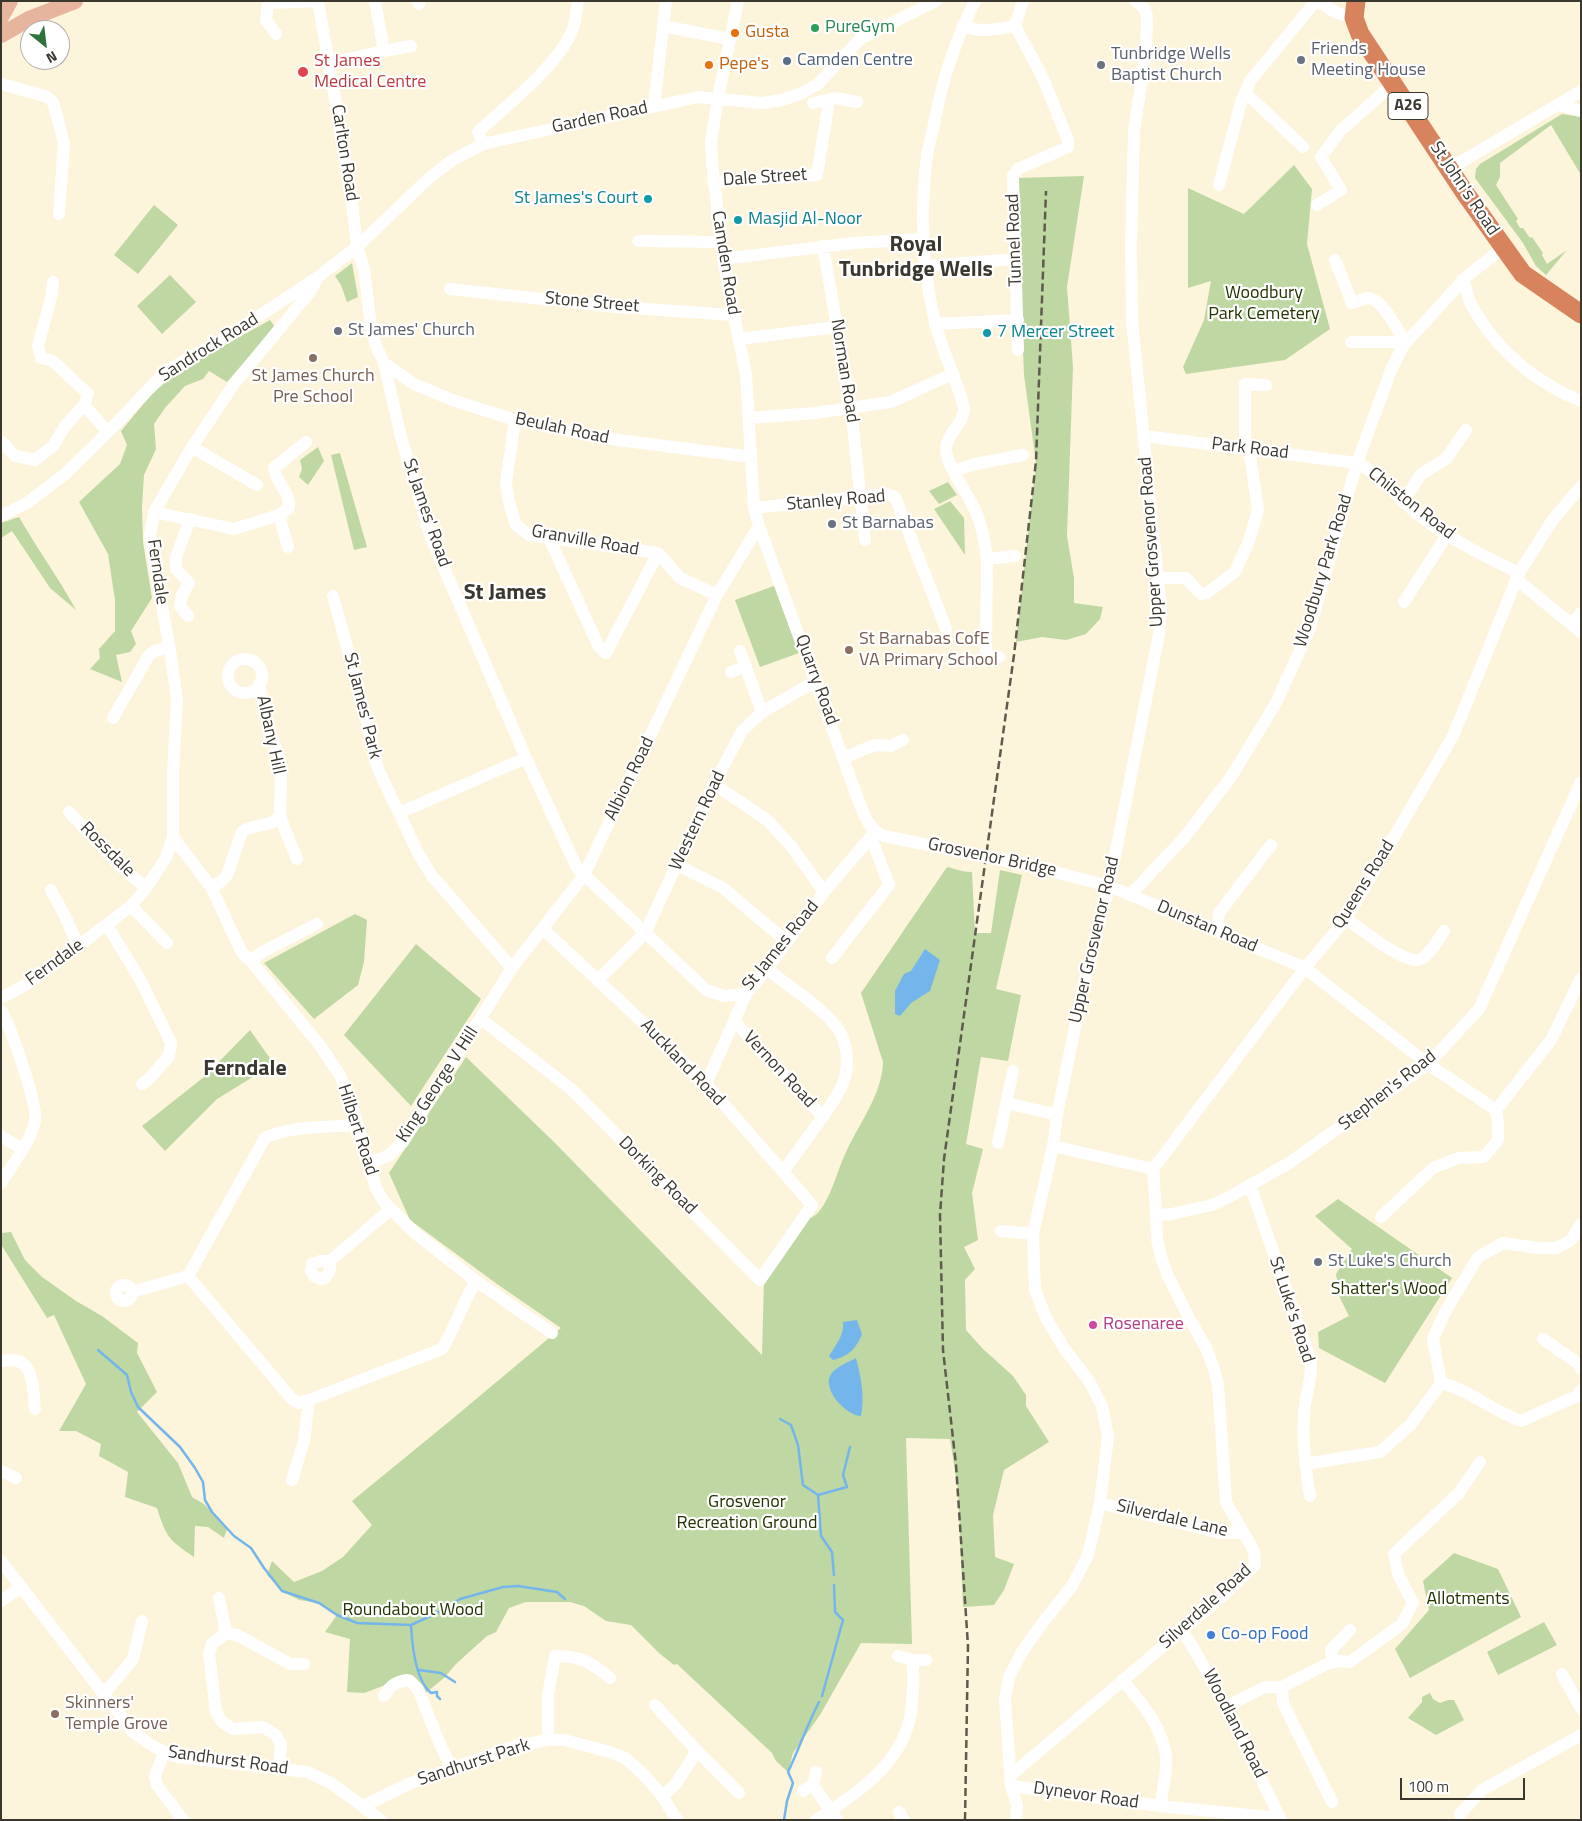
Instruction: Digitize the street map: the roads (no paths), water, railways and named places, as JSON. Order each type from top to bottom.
[{"type":"highway","name":"St John's Road","points":[[1355,10],[1360,34],[1449,169],[1523,274],[1581,314]]},
{"type":"main road","points":[[1,17],[10,1]]},
{"type":"main road","points":[[1,35],[28,19],[75,1]]},
{"type":"street","points":[[276,34],[266,20],[268,2],[318,1]]},
{"type":"street","name":"Carlton Road","points":[[318,1],[350,186],[357,247]]},
{"type":"street","points":[[375,1],[384,51]]},
{"type":"street","points":[[483,144],[478,132],[546,69],[564,45],[572,31],[578,1]]},
{"type":"street","points":[[654,106],[666,1]]},
{"type":"street","name":"Camden Road","points":[[738,1],[718,98],[712,142],[713,182],[720,242],[746,375],[754,508],[759,526]]},
{"type":"street","name":"Garden Road","points":[[357,247],[428,179],[451,161],[483,144],[698,97],[762,103],[782,100],[800,94],[818,84],[860,39],[936,1]]},
{"type":"street","points":[[975,1],[952,50],[944,80],[927,155],[922,214],[928,289],[936,324],[962,401],[964,415],[948,437],[946,449],[948,463],[975,508],[987,559],[986,655],[999,657]]},
{"type":"street","points":[[963,25],[972,30],[989,30],[1015,26],[1023,1]]},
{"type":"street","points":[[1136,1],[1145,9],[1147,17]]},
{"type":"street","name":"Upper Grosvenor Road","points":[[1016,1820],[1017,1805],[1011,1781],[1005,1699],[1009,1677],[1022,1652],[1072,1586],[1088,1554],[1100,1503],[1108,1437],[1102,1406],[1089,1380],[1064,1348],[1046,1318],[1035,1290],[1033,1234],[1053,1146],[1057,1115],[1083,989],[1109,886],[1159,634],[1160,609],[1132,320],[1131,247],[1134,131],[1146,52],[1147,17],[1151,1]]},
{"type":"street","points":[[1218,185],[1245,92],[1250,82],[1317,1],[1337,13],[1355,10]]},
{"type":"street","points":[[663,26],[730,39]]},
{"type":"street","name":"Tunnel Road","points":[[1015,26],[1041,74],[1068,140],[1068,147],[1018,169],[1013,176],[1018,350]]},
{"type":"street","points":[[329,63],[410,46]]},
{"type":"street","points":[[1,84],[47,97],[53,102],[64,143],[59,214]]},
{"type":"street","points":[[1317,205],[1341,190],[1321,157],[1340,131],[1393,84]]},
{"type":"street","points":[[1449,169],[1581,91]]},
{"type":"street","points":[[1245,92],[1303,147]]},
{"type":"street","points":[[813,104],[835,98],[857,102]]},
{"type":"street","name":"Dale Street","points":[[713,182],[817,174],[829,100]]},
{"type":"street","points":[[1559,105],[1581,111]]},
{"type":"street","points":[[723,259],[823,246],[923,239]]},
{"type":"street","points":[[638,241],[720,242]]},
{"type":"street","name":"Norman Road","points":[[823,246],[852,408],[865,540]]},
{"type":"street","name":"Sandrock Road","points":[[1,516],[27,503],[64,475],[165,372],[238,330],[318,277],[357,247]]},
{"type":"street","name":"St James' Road","points":[[357,247],[364,269],[371,327],[376,346],[384,363],[401,437],[431,538],[526,758],[577,868],[584,875]]},
{"type":"street","name":"Woodbury Park Road","points":[[1131,894],[1183,839],[1231,777],[1275,704],[1310,628],[1357,463],[1391,370],[1405,342],[1462,280],[1504,247]]},
{"type":"street","points":[[926,266],[1016,258]]},
{"type":"street","points":[[1334,260],[1352,304],[1367,298],[1376,301],[1383,308],[1405,342]]},
{"type":"street","name":"Ferndale","points":[[1,998],[29,983],[131,906],[146,888],[166,858],[174,837],[173,772],[177,700],[150,536],[154,512],[192,447],[234,384],[309,293],[318,277]]},
{"type":"street","points":[[1462,280],[1471,305],[1479,319],[1511,356],[1543,382],[1581,401]]},
{"type":"street","points":[[1,441],[15,456],[35,460],[53,446],[65,426],[84,405],[89,395],[54,361],[41,358],[38,346],[51,298],[53,282]]},
{"type":"street","name":"Stone Street","points":[[450,289],[616,307],[733,314]]},
{"type":"street","points":[[936,324],[1018,320]]},
{"type":"street","points":[[739,339],[837,327]]},
{"type":"street","points":[[1351,342],[1405,342]]},
{"type":"street","name":"Beulah Road","points":[[384,363],[414,384],[455,401],[515,420],[618,440],[751,457]]},
{"type":"street","points":[[749,418],[815,413],[891,402],[952,374]]},
{"type":"street","points":[[1157,578],[1186,578],[1201,594],[1207,593],[1235,572],[1249,541],[1258,510],[1247,449],[1245,384],[1266,385]]},
{"type":"street","points":[[84,405],[108,432]]},
{"type":"street","name":"Granville Road","points":[[515,420],[506,483],[508,502],[516,525],[529,535],[658,553],[680,578],[717,595]]},
{"type":"street","points":[[1403,502],[1421,474],[1446,459],[1466,430]]},
{"type":"street","name":"Park Road","points":[[1144,436],[1357,463]]},
{"type":"street","points":[[154,512],[234,529],[279,515],[289,508],[290,498],[276,478],[274,468],[306,442]]},
{"type":"street","points":[[192,447],[257,485]]},
{"type":"street","points":[[954,472],[975,464],[1023,455]]},
{"type":"street","name":"Chilston Road","points":[[1357,463],[1368,469],[1403,502],[1447,535],[1517,576],[1576,628]]},
{"type":"street","name":"Queens Road","points":[[1153,1169],[1305,968],[1346,919],[1453,736],[1517,576],[1552,522],[1581,486]]},
{"type":"street","name":"Stanley Road","points":[[754,508],[886,494],[895,496],[946,629]]},
{"type":"street","points":[[279,515],[288,547]]},
{"type":"street","points":[[188,616],[180,606],[182,595],[189,584],[176,570],[176,557],[190,519]]},
{"type":"street","name":"Albion Road","points":[[481,1019],[512,968],[584,875],[717,595],[759,526]]},
{"type":"street","name":"Quarry Road","points":[[759,526],[873,835],[889,886],[832,958]]},
{"type":"street","points":[[1404,602],[1447,535]]},
{"type":"street","points":[[549,538],[599,647],[606,653],[658,553]]},
{"type":"street","points":[[987,559],[1015,556]]},
{"type":"street","name":"St James' Park","points":[[333,596],[364,706],[378,769],[399,813],[432,876],[512,968]]},
{"type":"street","points":[[1576,628],[1581,613]]},
{"type":"street","points":[[113,718],[149,655],[169,647]]},
{"type":"street","points":[[740,651],[744,667],[762,712]]},
{"type":"street","points":[[731,672],[744,667]]},
{"type":"street","name":"Western Road","points":[[598,980],[645,933],[714,784],[742,731],[762,712],[816,681]]},
{"type":"street","name":"Albany Hill","points":[[259,684],[281,772],[280,817],[297,859]]},
{"type":"street","points":[[844,758],[876,745],[891,746],[903,740]]},
{"type":"street","points":[[891,746],[895,759]]},
{"type":"street","points":[[399,813],[526,758]]},
{"type":"street","name":"Stephen's Road","points":[[1156,1212],[1161,1215],[1172,1214],[1212,1204],[1250,1185],[1318,1144],[1428,1064],[1479,1009],[1581,782]]},
{"type":"street","points":[[714,784],[767,820],[791,846],[824,892]]},
{"type":"street","name":"Rossdale","points":[[69,812],[119,865],[146,888]]},
{"type":"street","points":[[211,887],[222,881],[227,875],[242,832],[249,828],[271,823],[280,817]]},
{"type":"street","name":"Grosvenor Bridge","points":[[873,835],[934,845],[1027,865],[1109,886]]},
{"type":"street","name":"St James Road","points":[[584,875],[706,990],[724,996],[746,994],[824,892],[873,835]]},
{"type":"street","name":"Hilbert Road","points":[[174,837],[211,887],[242,954],[251,962],[318,1043],[340,1075],[351,1102],[376,1188],[391,1209],[415,1233],[476,1281],[552,1333]]},
{"type":"street","points":[[1217,931],[1219,912],[1271,845]]},
{"type":"street","points":[[677,865],[723,888],[786,941]]},
{"type":"street","name":"Dunstan Road","points":[[1109,886],[1305,968],[1428,1064],[1496,1110]]},
{"type":"street","points":[[51,890],[78,946]]},
{"type":"street","points":[[131,906],[166,943]]},
{"type":"street","points":[[1346,919],[1399,955],[1413,960],[1421,959],[1427,954],[1444,931]]},
{"type":"street","points":[[251,962],[262,952],[317,924]]},
{"type":"street","points":[[107,925],[141,981],[171,1043],[169,1056],[149,1079],[142,1084]]},
{"type":"street","name":"Auckland Road","points":[[543,929],[706,1084],[812,1205]]},
{"type":"street","points":[[767,969],[830,1020],[843,1037],[847,1062],[843,1086],[783,1172]]},
{"type":"street","points":[[1381,1217],[1433,1168],[1458,1158],[1484,1157],[1498,1140],[1496,1110],[1551,1040],[1581,978]]},
{"type":"street","points":[[706,1084],[746,994]]},
{"type":"street","points":[[1,1010],[15,1045],[35,1106],[35,1120],[32,1132],[1,1183]]},
{"type":"street","name":"King George V Hill","points":[[369,1163],[388,1156],[403,1142],[481,1019]]},
{"type":"street","name":"Dorking Road","points":[[481,1019],[571,1089],[760,1280],[812,1205]]},
{"type":"street","name":"Vernon Road","points":[[735,1022],[823,1117]]},
{"type":"street","points":[[1003,1137],[1013,1071]]},
{"type":"street","points":[[1007,1103],[1057,1115]]},
{"type":"street","points":[[132,1292],[188,1276],[265,1138],[274,1133],[287,1131],[358,1125]]},
{"type":"street","points":[[1,1136],[22,1149]]},
{"type":"street","points":[[1053,1146],[1153,1169],[1156,1212]]},
{"type":"street","name":"St Luke's Road","points":[[1250,1185],[1311,1361],[1312,1376],[1304,1414],[1305,1464],[1310,1496]]},
{"type":"street","points":[[330,1261],[391,1209]]},
{"type":"street","name":"Silverdale Road","points":[[1011,1781],[1122,1680],[1226,1594],[1255,1564],[1254,1551],[1226,1502],[1218,1386],[1213,1366],[1206,1346],[1189,1318],[1168,1276],[1157,1239],[1156,1212]]},
{"type":"street","points":[[1305,1464],[1380,1452],[1411,1424],[1441,1383],[1433,1339],[1446,1312],[1478,1258],[1504,1242],[1538,1248],[1556,1248],[1571,1240],[1581,1224]]},
{"type":"street","points":[[1001,1231],[1033,1234]]},
{"type":"street","points":[[188,1276],[291,1398],[298,1403],[442,1349],[452,1334],[466,1296],[476,1281]]},
{"type":"street","points":[[1544,1339],[1579,1364],[1581,1369]]},
{"type":"street","points":[[1,1361],[17,1360],[26,1366],[30,1374],[35,1410]]},
{"type":"street","points":[[1441,1383],[1453,1386],[1506,1416],[1520,1421],[1577,1396],[1581,1390]]},
{"type":"street","points":[[292,1480],[304,1440],[309,1400]]},
{"type":"street","points":[[1227,1706],[1266,1687],[1282,1687],[1327,1664],[1350,1662],[1402,1624],[1413,1603],[1398,1574],[1394,1554],[1459,1493],[1480,1462]]},
{"type":"street","points":[[1,1470],[16,1478]]},
{"type":"street","name":"Silverdale Lane","points":[[1100,1503],[1220,1533],[1244,1533]]},
{"type":"street","name":"Sandhurst Road","points":[[1,1561],[134,1732],[164,1753],[178,1757],[307,1772],[331,1783],[380,1820]]},
{"type":"street","points":[[1,1602],[20,1587]]},
{"type":"street","points":[[219,1598],[226,1633]]},
{"type":"street","points":[[104,1694],[133,1659],[142,1621]]},
{"type":"street","name":"Woodland Road","points":[[1182,1630],[1206,1667],[1227,1706],[1281,1819]]},
{"type":"street","points":[[1336,1662],[1332,1658],[1331,1650],[1350,1630]]},
{"type":"street","points":[[279,1768],[281,1744],[276,1735],[263,1727],[233,1729],[222,1722],[216,1712],[209,1654],[212,1644],[226,1633],[237,1635],[290,1664],[304,1664]]},
{"type":"street","points":[[548,1740],[548,1695],[555,1656],[578,1657],[588,1661],[610,1678]]},
{"type":"street","points":[[816,1820],[834,1815],[869,1782],[894,1755],[905,1734],[910,1718],[919,1660],[898,1656]]},
{"type":"street","points":[[1562,1674],[1581,1709]]},
{"type":"street","points":[[384,1696],[390,1686],[395,1684],[407,1680],[414,1684],[422,1697],[439,1742],[452,1769]]},
{"type":"street","points":[[1122,1680],[1146,1708],[1163,1745],[1166,1756],[1166,1771],[1160,1806]]},
{"type":"street","points":[[1282,1687],[1283,1703],[1332,1802]]},
{"type":"street","points":[[655,1705],[739,1793]]},
{"type":"street","points":[[1460,1814],[1482,1790],[1581,1735]]},
{"type":"street","name":"Sandhurst Park","points":[[363,1806],[412,1783],[516,1746],[548,1740],[564,1740],[610,1752],[625,1758],[644,1775],[662,1796],[677,1820]]},
{"type":"street","points":[[662,1796],[675,1785],[697,1751]]},
{"type":"street","points":[[164,1753],[155,1776],[157,1784],[184,1820]]},
{"type":"street","name":"Dynevor Road","points":[[1011,1781],[1160,1806],[1281,1819]]},
{"type":"street","points":[[811,1783],[834,1815]]},
{"type":"water","points":[[925,949],[940,960],[930,991],[911,1003],[900,1016],[895,1014],[895,991],[904,974],[911,971]]},
{"type":"water","points":[[857,1320],[862,1334],[857,1344],[848,1354],[833,1360],[829,1356],[841,1335],[843,1322]]},
{"type":"water","points":[[856,1358],[862,1387],[863,1402],[861,1416],[849,1412],[838,1402],[830,1389],[829,1382],[830,1376],[835,1370]]},
{"type":"waterway","points":[[98,1350],[127,1375],[131,1392],[138,1407],[180,1447],[195,1468],[203,1482],[205,1500],[212,1512],[234,1536],[251,1548],[282,1591],[319,1603],[337,1615],[357,1623],[411,1625],[435,1614],[460,1599],[503,1587],[518,1586],[557,1592],[565,1599]]},
{"type":"waterway","points":[[780,1419],[791,1425],[798,1445],[803,1485],[818,1495],[847,1487],[843,1475],[850,1447]]},
{"type":"waterway","points":[[818,1495],[821,1536],[832,1552],[834,1575]]},
{"type":"waterway","points":[[822,1696],[843,1620],[835,1612],[834,1585]]},
{"type":"waterway","points":[[411,1625],[415,1661],[421,1680],[431,1693],[437,1692],[437,1696],[440,1699]]},
{"type":"waterway","points":[[419,1670],[441,1673],[455,1682]]},
{"type":"waterway","points":[[784,1820],[787,1801],[793,1783],[788,1772],[819,1702]]},
{"type":"railway","points":[[965,1820],[968,1646],[956,1465],[943,1350],[940,1215],[944,1159],[1014,655],[1036,461],[1046,191]]},
{"type":"place","name":"PureGym","points":[[815,28]]},
{"type":"place","name":"Gusta","points":[[735,33]]},
{"type":"place","name":"Friends Meeting House","points":[[1301,60]]},
{"type":"place","name":"Camden Centre","points":[[787,61]]},
{"type":"place","name":"Pepe's","points":[[709,65]]},
{"type":"place","name":"Tunbridge Wells Baptist Church","points":[[1101,65]]},
{"type":"place","name":"St James Medical Centre","points":[[303,72]]},
{"type":"place","name":"St James's Court","points":[[648,199]]},
{"type":"place","name":"Masjid Al-Noor","points":[[738,220]]},
{"type":"place","name":"St James' Church","points":[[338,331]]},
{"type":"place","name":"7 Mercer Street","points":[[987,333]]},
{"type":"place","name":"St James Church Pre School","points":[[313,358]]},
{"type":"place","name":"St Barnabas","points":[[832,524]]},
{"type":"place","name":"St Barnabas CofE VA Primary School","points":[[849,650]]},
{"type":"place","name":"St Luke's Church","points":[[1318,1262]]},
{"type":"place","name":"Rosenaree","points":[[1093,1325]]},
{"type":"place","name":"Co-op Food","points":[[1211,1635]]},
{"type":"place","name":"Skinners' Temple Grove","points":[[55,1714]]},
{"type":"district","name":"Royal Tunbridge Wells","points":[[916,258]]},
{"type":"district","name":"St James","points":[[505,594]]},
{"type":"district","name":"Ferndale","points":[[245,1070]]},
{"type":"park label","name":"Woodbury Park Cemetery","points":[[1264,304]]},
{"type":"park label","name":"Shatter's Wood","points":[[1389,1290]]},
{"type":"park label","name":"Grosvenor Recreation Ground","points":[[747,1514]]},
{"type":"park label","name":"Allotments","points":[[1468,1600]]},
{"type":"park label","name":"Roundabout Wood","points":[[413,1611]]}]
